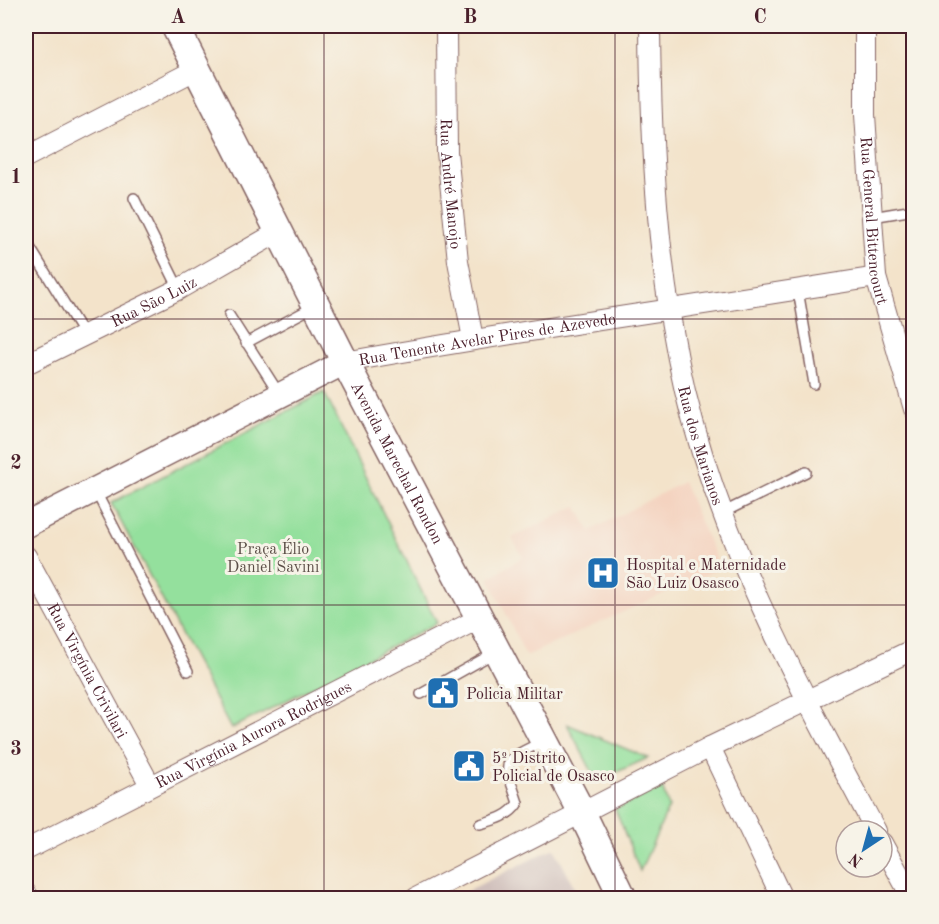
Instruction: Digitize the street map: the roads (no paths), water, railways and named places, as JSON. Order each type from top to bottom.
[{"type":"main road","name":"Avenida Marechal Rondon","points":[[175,26],[345,362],[582,813],[623,898]]},
{"type":"street","name":"Rua André Manojo","points":[[446,26],[447,152],[458,261],[473,339]]},
{"type":"street","name":"Rua dos Marianos","points":[[650,26],[654,189],[669,311],[686,392],[746,573],[806,699],[870,819]]},
{"type":"street","name":"Rua General Bittencourt","points":[[865,26],[865,116],[870,218],[876,277],[909,381],[914,409]]},
{"type":"street","points":[[26,157],[197,69]]},
{"type":"street","name":"Rua São Luiz","points":[[26,364],[179,289],[280,231]]},
{"type":"street","name":"Rua Tenente Avelar Pires de Azevedo","points":[[26,525],[345,362],[473,339],[669,311],[876,277]]},
{"type":"street","name":"Rua Virgínia Crivilari","points":[[26,556],[150,784]]},
{"type":"street","name":"Rua Virgínia Aurora Rodrigues","points":[[26,850],[150,784],[480,618]]},
{"type":"street","points":[[416,898],[806,699],[914,649]]},
{"type":"street","points":[[710,747],[782,898]]},
{"type":"street","points":[[894,865],[912,898]]},
{"type":"street","points":[[26,893],[28,898]]},
{"type":"lane","points":[[134,198],[179,289]]},
{"type":"lane","points":[[870,218],[914,210]]},
{"type":"lane","points":[[26,241],[84,335]]},
{"type":"lane","points":[[798,290],[814,384]]},
{"type":"lane","points":[[246,343],[317,304]]},
{"type":"lane","points":[[229,315],[280,395]]},
{"type":"lane","points":[[724,512],[806,472]]},
{"type":"lane","points":[[95,490],[188,671]]},
{"type":"lane","points":[[421,694],[497,651]]},
{"type":"lane","points":[[480,824],[508,814],[514,809],[518,803],[506,770],[507,762],[514,755],[544,741]]},
{"type":"place","name":"Hospital e Maternidade São Luiz Osasco","points":[[603,573]]},
{"type":"place","name":"Policia Militar","points":[[443,693]]},
{"type":"place","name":"5º Distrito Policial de Osasco","points":[[469,766]]},
{"type":"park label","name":"Praça Élio Daniel Savini","points":[[273,557]]}]
